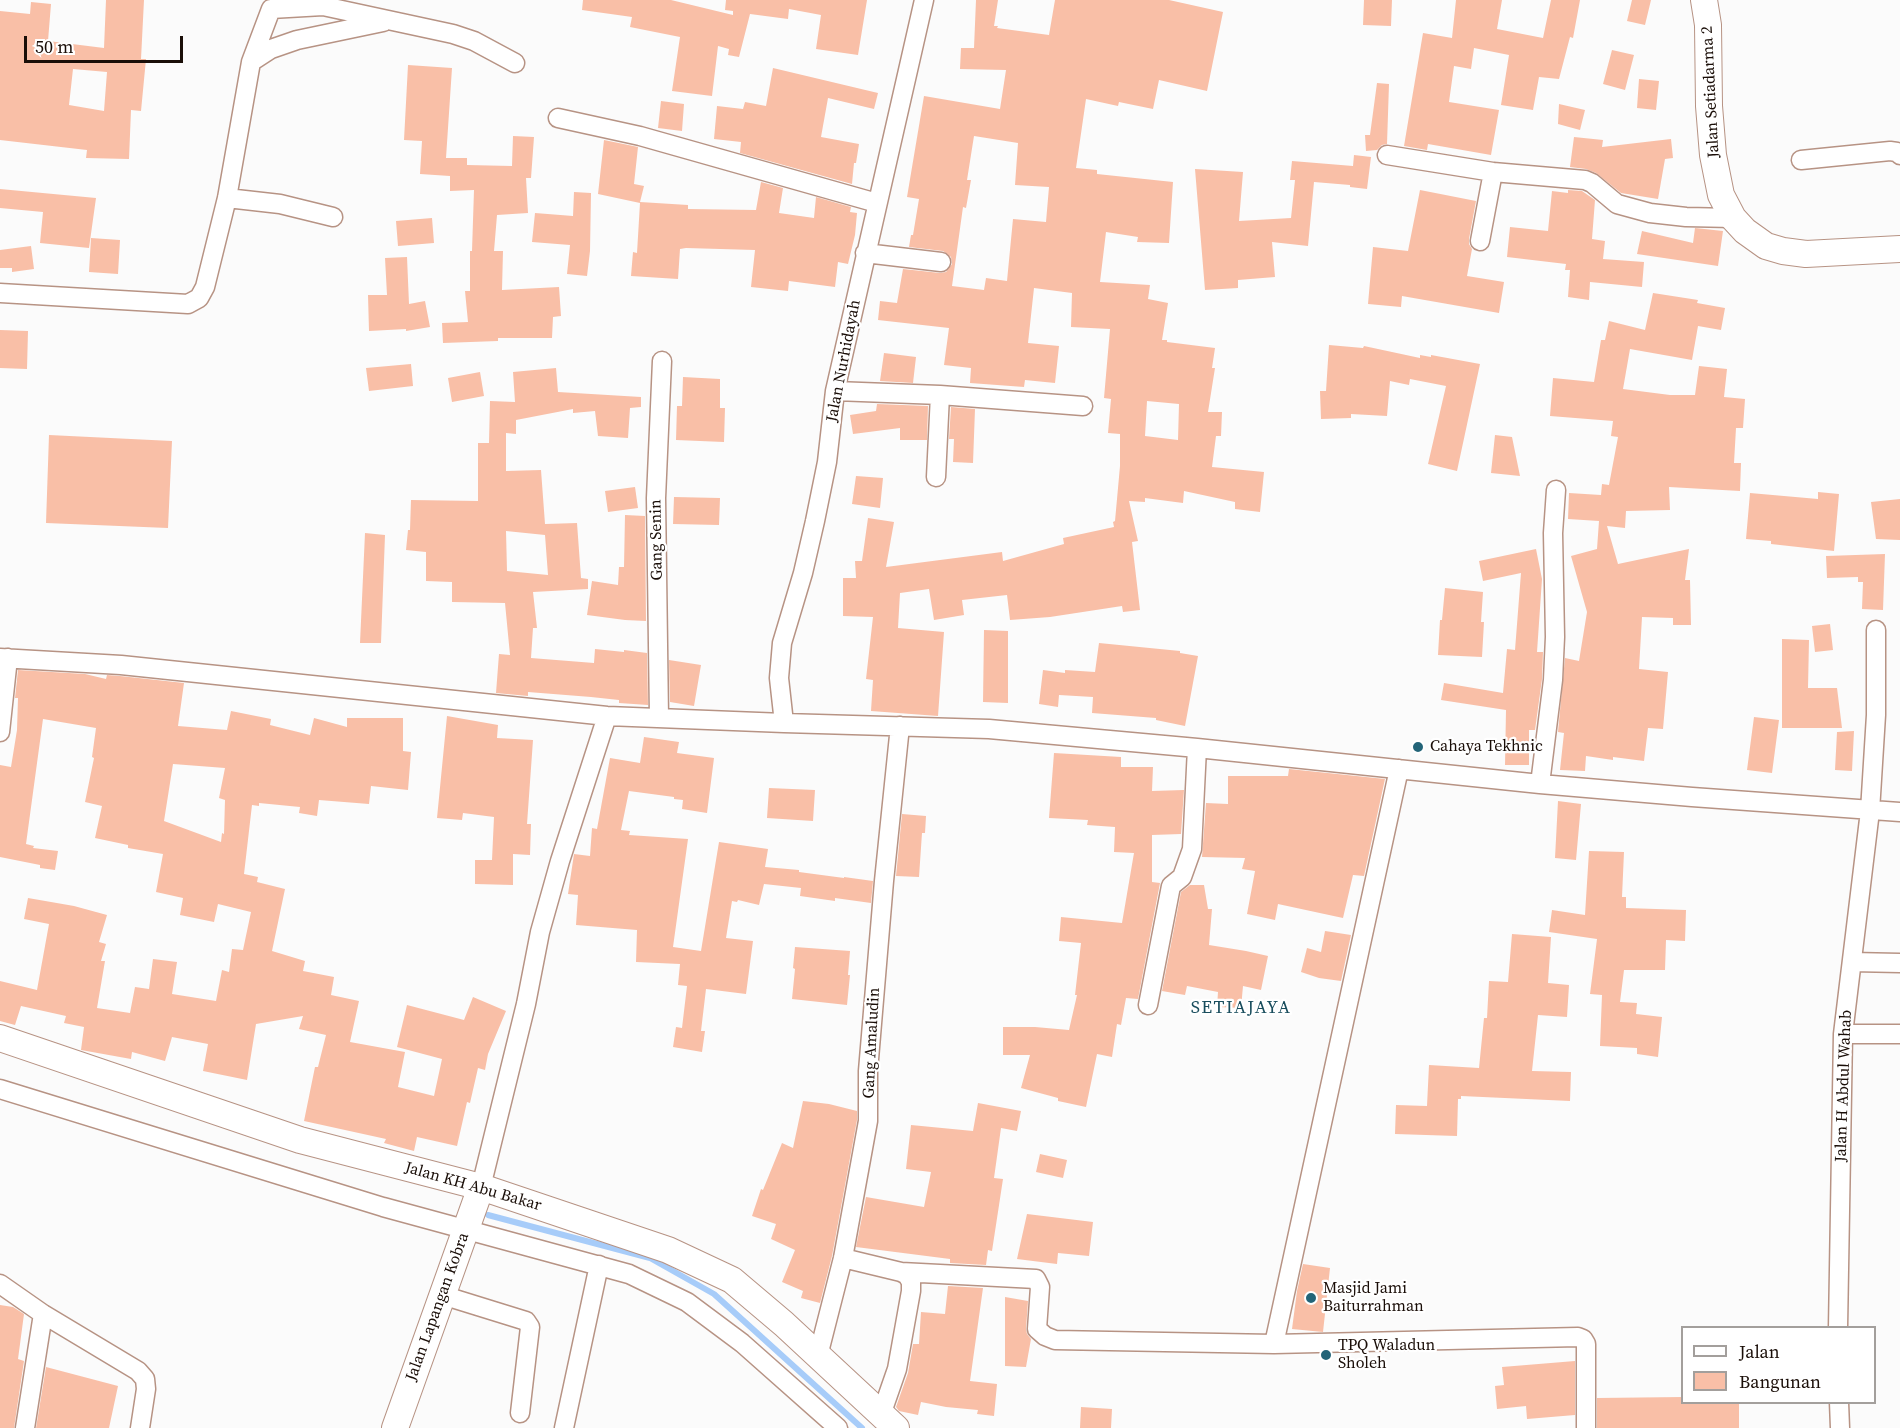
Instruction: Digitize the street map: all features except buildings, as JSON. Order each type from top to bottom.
[{"type":"street","name":"Jalan Nurhidayah","points":[[784,723],[779,678],[782,643],[803,573],[827,462],[834,391],[924,0]]},
{"type":"street","name":"Jalan Setiadarma 2","points":[[1704,0],[1708,25],[1709,106],[1713,155],[1721,195],[1733,218],[1745,231],[1766,246],[1783,251],[1806,254],[1900,249]]},
{"type":"street","points":[[0,293],[188,304],[199,298],[205,287],[227,198],[251,62],[271,5],[323,6],[453,33],[474,41],[515,63]]},
{"type":"street","points":[[251,62],[271,49],[297,40],[390,20]]},
{"type":"street","points":[[558,118],[640,136],[877,203]]},
{"type":"street","points":[[1801,160],[1890,151],[1900,155]]},
{"type":"street","points":[[1387,155],[1492,172],[1585,180],[1617,204],[1650,213],[1686,217],[1733,218]]},
{"type":"street","points":[[1480,241],[1492,172]]},
{"type":"street","points":[[227,198],[280,204],[333,217]]},
{"type":"street","points":[[866,253],[941,262]]},
{"type":"street","name":"Gang Senin","points":[[659,718],[656,498],[662,361]]},
{"type":"street","points":[[834,391],[940,395],[1083,406]]},
{"type":"street","points":[[936,477],[940,395]]},
{"type":"street","points":[[1540,784],[1554,658],[1553,532],[1556,490]]},
{"type":"street","name":"Jalan H Abdul Wahab","points":[[1838,1326],[1843,1034],[1870,811],[1876,715],[1876,630]]},
{"type":"street","points":[[0,732],[4,658],[121,665],[608,716],[989,729],[1540,784],[1900,813]]},
{"type":"street","points":[[482,1187],[526,1004],[540,932],[560,861],[608,716]]},
{"type":"street","name":"Gang Amaludin","points":[[818,1356],[843,1258],[868,1121],[869,1059],[900,726]]},
{"type":"street","points":[[1148,1005],[1171,886],[1182,877],[1192,849],[1197,748]]},
{"type":"street","points":[[1274,1344],[1399,769]]},
{"type":"street","points":[[1852,962],[1900,963]]},
{"type":"street","points":[[1843,1034],[1900,1034]]},
{"type":"street","name":"Jalan KH Abu Bakar","points":[[0,1038],[300,1140],[482,1187],[668,1250],[732,1280],[888,1422]]},
{"type":"street","points":[[0,1089],[371,1204],[630,1274],[687,1302],[742,1343],[838,1428]]},
{"type":"street","name":"Jalan Lapangan Kobra","points":[[395,1428],[482,1187]]},
{"type":"street","points":[[843,1258],[901,1272],[1036,1279],[1040,1287],[1037,1329],[1045,1336],[1055,1340],[1274,1344],[1578,1337],[1586,1344],[1586,1428]]},
{"type":"street","points":[[564,1428],[599,1265]]},
{"type":"street","points":[[888,1422],[911,1291],[911,1282],[907,1275],[901,1272]]},
{"type":"street","points":[[0,1284],[43,1314],[138,1371],[145,1379],[146,1389],[140,1428]]},
{"type":"street","points":[[442,1295],[526,1321],[530,1327],[520,1413]]},
{"type":"street","points":[[25,1428],[43,1314]]},
{"type":"street","points":[[1839,1404],[1840,1428]]},
{"type":"waterway","points":[[488,1215],[650,1258],[714,1294],[862,1428]]},
{"type":"place","name":"Cahaya Tekhnic","points":[[1418,747]]},
{"type":"place","name":"Masjid Jami Baiturrahman","points":[[1311,1298]]},
{"type":"place","name":"TPQ Waladun Sholeh","points":[[1326,1355]]},
{"type":"district","name":"SETIAJAYA","points":[[1241,1008]]}]
